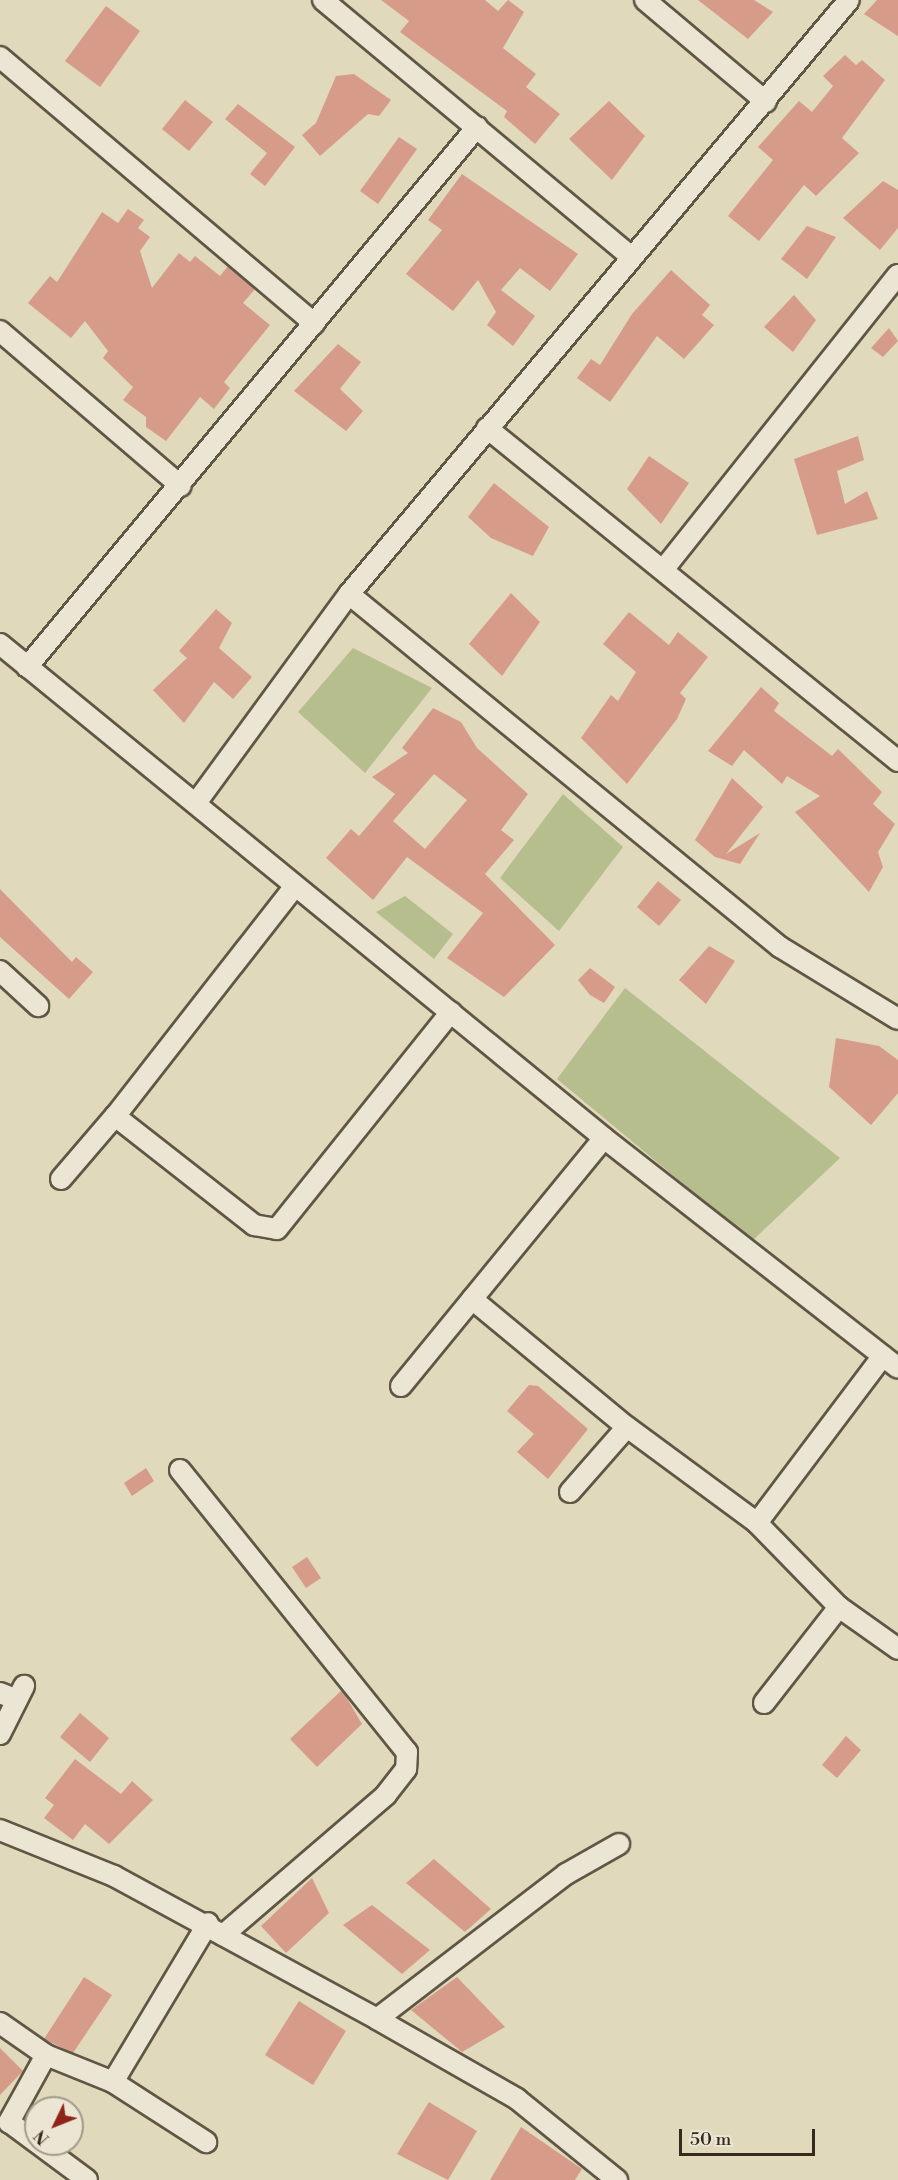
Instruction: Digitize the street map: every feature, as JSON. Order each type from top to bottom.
[{"type":"street","points":[[323,0],[632,257]]},
{"type":"street","points":[[645,0],[765,102]]},
{"type":"street","points":[[196,803],[349,594],[849,0]]},
{"type":"street","points":[[0,57],[314,323]]},
{"type":"street","points":[[27,667],[181,486],[477,127]]},
{"type":"street","points":[[663,570],[898,275]]},
{"type":"street","points":[[0,330],[181,486]]},
{"type":"street","points":[[487,428],[898,761]]},
{"type":"street","points":[[349,594],[780,947],[898,1019]]},
{"type":"street","points":[[0,644],[604,1138],[891,1362],[757,1523]]},
{"type":"street","points":[[61,1179],[115,1116],[295,886]]},
{"type":"street","points":[[0,971],[38,1006]]},
{"type":"street","points":[[115,1116],[254,1225],[277,1229],[451,1012]]},
{"type":"street","points":[[401,1386],[604,1138]]},
{"type":"street","points":[[472,1299],[627,1427],[757,1523],[838,1607],[898,1648]]},
{"type":"street","points":[[570,1492],[627,1427]]},
{"type":"street","points":[[114,2082],[216,1929],[386,1795],[406,1768],[407,1752],[180,1470]]},
{"type":"street","points":[[764,1703],[838,1607]]},
{"type":"street","points":[[0,1732],[14,1693]]},
{"type":"street","points":[[0,1830],[114,1876],[216,1929],[377,2019],[517,2099],[617,2180]]},
{"type":"street","points":[[377,2019],[566,1874],[619,1844]]},
{"type":"street","points":[[0,2023],[46,2055],[114,2082],[206,2142]]},
{"type":"street","points":[[46,2055],[9,2122],[87,2180]]},
{"type":"green space","points":[[353,648],[432,688],[365,773],[298,712]]},
{"type":"green space","points":[[563,794],[623,847],[559,931],[500,878]]},
{"type":"green space","points":[[405,896],[453,934],[434,959],[376,912]]},
{"type":"green space","points":[[625,988],[840,1158],[752,1241],[557,1079]]},
{"type":"building","points":[[381,0],[485,0],[498,11],[508,0],[524,12],[503,48],[536,74],[526,87],[560,114],[535,144],[504,117],[507,111],[400,32],[409,21]]},
{"type":"building","points":[[698,0],[754,0],[773,12],[748,39]]},
{"type":"building","points":[[877,0],[898,0],[898,36],[864,14]]},
{"type":"building","points":[[106,6],[140,31],[100,87],[65,61]]},
{"type":"building","points":[[845,55],[856,65],[862,60],[885,80],[842,138],[859,153],[816,196],[804,185],[759,241],[728,216],[773,160],[758,147],[799,101],[812,112],[833,86],[823,76]]},
{"type":"building","points":[[354,74],[391,100],[379,116],[368,114],[320,156],[302,135],[316,123],[336,76]]},
{"type":"building","points":[[185,100],[213,122],[189,151],[162,129]]},
{"type":"building","points":[[609,101],[645,136],[612,180],[569,139]]},
{"type":"building","points":[[238,104],[295,147],[265,186],[250,174],[267,153],[225,119]]},
{"type":"building","points":[[399,137],[417,149],[378,204],[360,191]]},
{"type":"building","points":[[462,174],[578,254],[550,291],[520,268],[501,290],[535,316],[513,346],[487,325],[496,312],[478,280],[453,311],[406,274],[442,230],[428,220]]},
{"type":"building","points":[[883,181],[898,190],[898,228],[880,250],[843,218]]},
{"type":"building","points":[[128,209],[144,220],[138,228],[150,237],[140,251],[152,288],[179,253],[190,262],[195,256],[220,276],[228,266],[255,289],[243,303],[270,325],[224,382],[230,388],[214,409],[200,397],[166,441],[146,427],[146,417],[123,400],[133,387],[103,358],[108,351],[85,321],[71,338],[28,303],[50,276],[57,282],[102,212],[118,223]]},
{"type":"building","points":[[807,226],[836,237],[807,279],[781,259]]},
{"type":"building","points":[[671,270],[710,305],[702,315],[714,325],[684,359],[657,336],[610,402],[577,378],[591,359],[600,365],[632,314]]},
{"type":"building","points":[[794,295],[816,320],[793,352],[764,327]]},
{"type":"building","points":[[889,328],[898,341],[883,357],[871,348]]},
{"type":"building","points":[[338,344],[361,362],[340,389],[363,411],[346,431],[294,391]]},
{"type":"building","points":[[858,436],[864,460],[837,471],[845,504],[867,491],[878,519],[817,535],[794,459]]},
{"type":"building","points":[[649,456],[689,483],[661,524],[627,489]]},
{"type":"building","points":[[494,483],[549,527],[533,556],[491,538],[468,517]]},
{"type":"building","points":[[511,593],[540,622],[502,676],[469,644]]},
{"type":"building","points":[[216,609],[232,623],[219,648],[252,677],[233,699],[214,682],[184,723],[153,690],[187,658],[179,651]]},
{"type":"building","points":[[629,612],[669,645],[678,632],[708,657],[680,693],[686,699],[677,719],[627,784],[581,738],[611,695],[618,701],[636,672],[603,644]]},
{"type":"building","points":[[761,687],[779,703],[774,711],[832,756],[838,749],[882,792],[873,804],[895,824],[878,852],[883,867],[869,892],[795,812],[820,796],[787,776],[782,784],[744,750],[732,766],[708,751]]},
{"type":"building","points":[[433,708],[461,722],[477,748],[528,794],[501,830],[514,840],[485,874],[555,945],[504,997],[447,958],[483,913],[407,857],[373,900],[326,858],[351,829],[359,836],[395,794],[372,777],[408,753],[402,748]],"holes":[[[434,774],[467,800],[425,849],[393,821]]]},
{"type":"building","points":[[732,778],[763,807],[726,854],[760,833],[740,864],[715,857],[695,840]]},
{"type":"building","points":[[658,881],[681,900],[659,926],[637,907]]},
{"type":"building","points":[[0,889],[72,962],[76,957],[93,972],[69,999],[0,937]]},
{"type":"building","points":[[709,946],[735,961],[706,1004],[679,980]]},
{"type":"building","points":[[590,968],[615,987],[604,1003],[590,995],[578,980]]},
{"type":"building","points":[[836,1038],[879,1046],[898,1060],[898,1093],[871,1125],[829,1087]]},
{"type":"building","points":[[529,1385],[538,1386],[588,1429],[548,1479],[517,1452],[534,1434],[507,1411]]},
{"type":"building","points":[[146,1468],[154,1481],[132,1496],[124,1483]]},
{"type":"building","points":[[307,1557],[321,1578],[306,1588],[292,1567]]},
{"type":"building","points":[[342,1690],[362,1724],[317,1767],[290,1739]]},
{"type":"building","points":[[80,1713],[109,1738],[90,1762],[60,1737]]},
{"type":"building","points":[[846,1736],[861,1750],[837,1778],[822,1765]]},
{"type":"building","points":[[75,1759],[121,1794],[132,1781],[153,1800],[109,1844],[85,1824],[73,1840],[44,1818],[54,1805],[45,1798]]},
{"type":"building","points":[[434,1859],[491,1909],[465,1932],[406,1883]]},
{"type":"building","points":[[312,1878],[329,1913],[286,1953],[261,1926]]},
{"type":"building","points":[[372,1905],[430,1950],[402,1974],[343,1925]]},
{"type":"building","points":[[84,1977],[112,1995],[73,2053],[44,2039]]},
{"type":"building","points":[[457,1977],[505,2027],[462,2052],[411,2010]]},
{"type":"building","points":[[299,2001],[346,2031],[313,2085],[265,2055]]},
{"type":"building","points":[[0,2048],[23,2071],[0,2095]]},
{"type":"building","points":[[429,2102],[477,2131],[448,2180],[397,2154]]},
{"type":"building","points":[[521,2127],[582,2169],[575,2180],[490,2180]]}]
